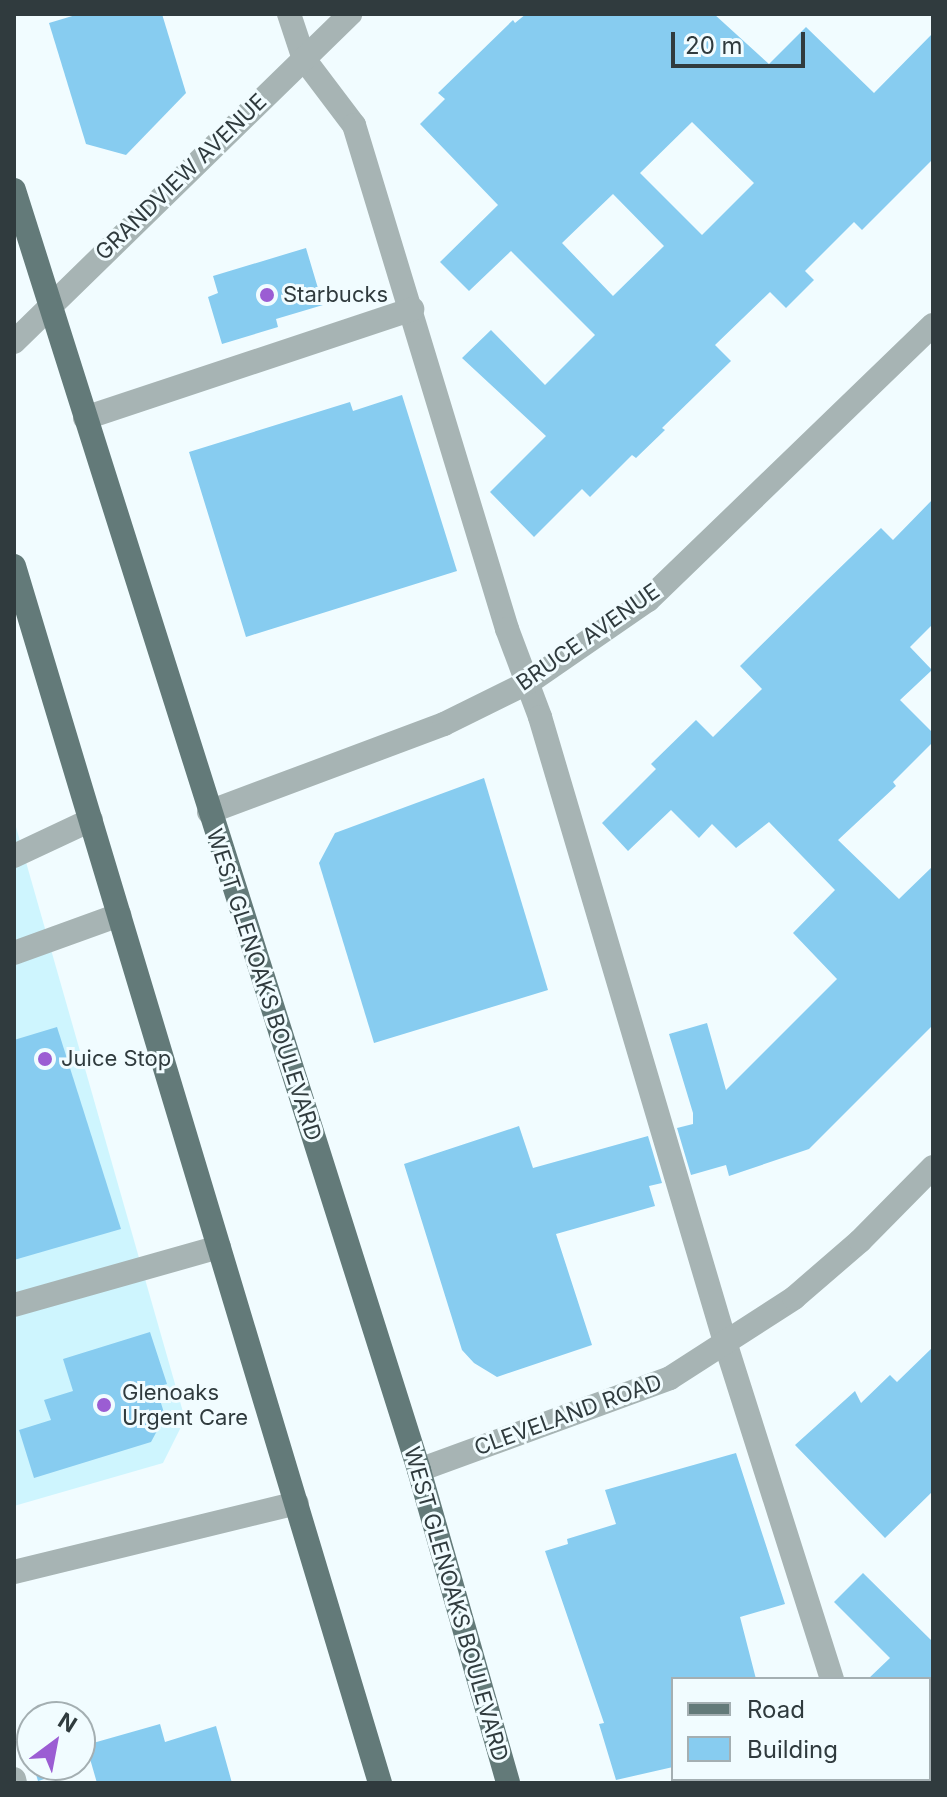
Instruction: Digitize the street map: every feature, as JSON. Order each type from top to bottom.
[{"type":"main road","name":"WEST GLENOAKS BOULEVARD","points":[[14,190],[419,1470],[508,1783]]},
{"type":"main road","points":[[14,566],[19,600],[91,820],[380,1783]]},
{"type":"street","points":[[289,14],[304,59],[354,125],[507,629],[529,682],[725,1342],[831,1677]]},
{"type":"street","name":"GRANDVIEW AVENUE","points":[[14,342],[48,305],[350,14]]},
{"type":"street","points":[[85,418],[412,309]]},
{"type":"street","name":"BRUCE AVENUE","points":[[209,812],[444,724],[529,682],[648,600],[933,325]]},
{"type":"street","points":[[14,856],[91,820]]},
{"type":"street","points":[[14,953],[119,915]]},
{"type":"street","name":"CLEVELAND ROAD","points":[[419,1470],[670,1378],[794,1298],[860,1241],[933,1167]]},
{"type":"street","points":[[14,1305],[219,1247]]},
{"type":"street","points":[[14,1572],[297,1503]]},
{"type":"shaded area","points":[[14,820],[185,1419],[163,1463],[14,1506]]},
{"type":"building","points":[[79,14],[162,14],[186,93],[126,155],[86,144],[49,23]]},
{"type":"building","points":[[526,14],[714,14],[769,64],[806,27],[874,93],[933,33],[933,159],[862,230],[854,222],[805,271],[814,280],[786,308],[770,292],[715,345],[731,361],[662,428],[665,430],[636,458],[632,455],[590,497],[582,489],[534,537],[490,492],[546,436],[462,358],[491,330],[545,385],[595,335],[511,251],[469,291],[440,262],[498,205],[420,124],[445,99],[438,93],[513,20],[515,23]],"holes":[[[692,122],[754,183],[702,235],[640,173]],[[613,194],[664,246],[613,296],[562,243]]]},
{"type":"building","name":"Starbucks","points":[[306,248],[323,305],[276,319],[278,327],[222,344],[208,297],[218,293],[213,276]]},
{"type":"building","points":[[402,395],[457,571],[246,637],[189,452],[350,402],[353,411]]},
{"type":"building","points":[[933,499],[933,624],[910,647],[932,670],[900,700],[933,733],[933,742],[893,782],[896,786],[838,840],[899,899],[933,866],[933,1025],[809,1149],[729,1176],[726,1165],[691,1175],[677,1128],[693,1124],[693,1113],[669,1034],[707,1023],[726,1090],[837,979],[793,933],[835,890],[769,822],[736,848],[712,824],[699,838],[671,810],[628,851],[602,823],[656,769],[651,764],[696,720],[713,737],[762,689],[740,666],[881,528],[893,540]]},
{"type":"building","points":[[484,778],[548,990],[374,1043],[319,863],[335,833]]},
{"type":"building","points":[[57,1027],[121,1229],[14,1260],[14,1040]]},
{"type":"building","points":[[519,1126],[533,1168],[648,1136],[662,1183],[649,1186],[655,1206],[556,1234],[592,1345],[497,1377],[474,1363],[462,1350],[404,1164]]},
{"type":"building","name":"Glenoaks Urgent Care","points":[[150,1332],[167,1384],[156,1387],[165,1416],[151,1442],[34,1478],[19,1430],[51,1420],[44,1400],[73,1391],[63,1359]]},
{"type":"building","points":[[933,1347],[933,1491],[885,1538],[795,1445],[855,1391],[861,1403],[890,1375],[897,1382]]},
{"type":"building","points":[[736,1453],[785,1604],[740,1617],[755,1677],[671,1677],[671,1767],[616,1780],[599,1724],[604,1723],[545,1551],[568,1544],[567,1539],[616,1524],[605,1490]]},
{"type":"building","points":[[863,1573],[933,1642],[933,1679],[870,1677],[890,1658],[834,1602]]},
{"type":"building","points":[[160,1724],[165,1742],[216,1726],[232,1783],[97,1783],[96,1742]]},
{"type":"place","name":"Starbucks","points":[[267,295]]},
{"type":"place","name":"Juice Stop","points":[[45,1059]]},
{"type":"place","name":"Glenoaks Urgent Care","points":[[104,1405]]}]
